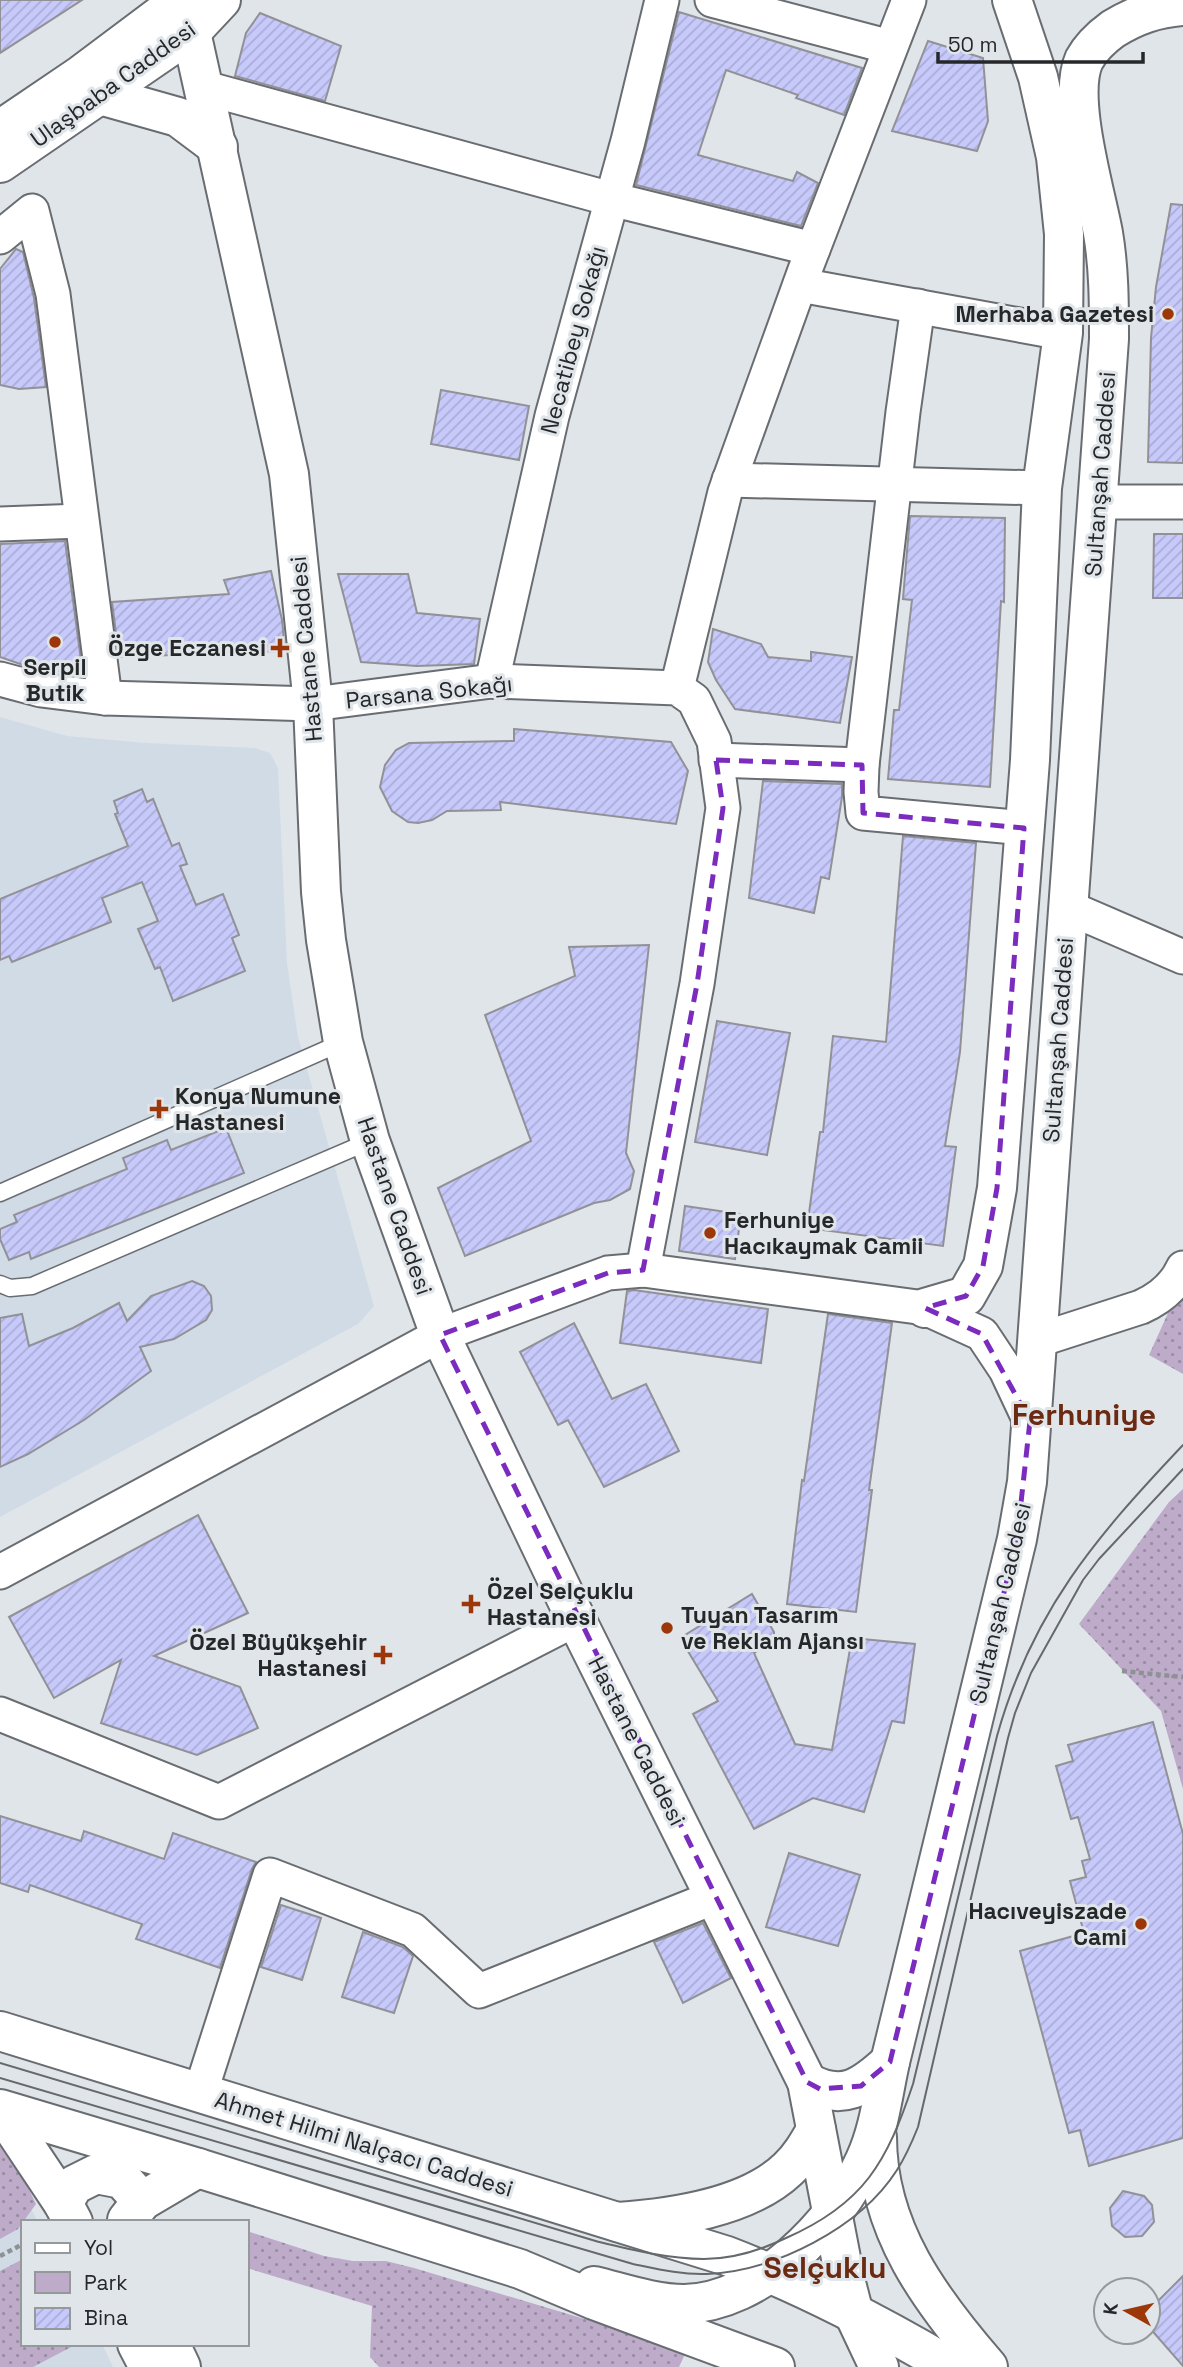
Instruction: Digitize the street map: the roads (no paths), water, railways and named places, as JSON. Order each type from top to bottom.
[{"type":"street","name":"Ulaşbaba Caddesi","points":[[0,130],[81,75],[189,11],[222,0]]},
{"type":"street","name":"Necatibey Sokağı","points":[[492,681],[552,416],[662,0]]},
{"type":"street","points":[[712,0],[890,47]]},
{"type":"street","points":[[643,1270],[697,984],[723,808],[714,741],[694,700],[663,688],[729,480],[813,249],[909,0]]},
{"type":"street","points":[[925,1308],[966,1296],[983,1266],[997,1188],[1030,760],[1042,488],[1063,333],[1064,234],[1056,157],[1038,77],[1012,0]]},
{"type":"street","points":[[1171,0],[1183,5]]},
{"type":"street","name":"Sultanşah Caddesi","points":[[877,2125],[1017,1539],[1027,1482],[1108,340],[1109,288],[1104,237],[1078,107],[1078,84],[1084,60],[1100,38],[1143,12],[1183,5]]},
{"type":"street","name":"Ulaşbaba Caddesi","points":[[0,163],[100,95],[189,11]]},
{"type":"street","name":"Hastane Caddesi","points":[[189,11],[289,474],[313,704],[321,892],[332,988],[343,1042],[370,1141],[440,1335],[576,1619],[807,2082],[854,2314],[879,2367]]},
{"type":"street","points":[[205,88],[611,199],[813,249]]},
{"type":"street","points":[[100,95],[178,117],[218,147]]},
{"type":"street","points":[[0,236],[32,211],[53,294],[105,698]]},
{"type":"street","points":[[800,285],[1063,333]]},
{"type":"street","points":[[918,306],[894,483],[862,765],[863,813],[1024,828]]},
{"type":"street","points":[[729,480],[1042,488]]},
{"type":"street","points":[[1098,502],[1183,502]]},
{"type":"street","points":[[0,524],[81,521]]},
{"type":"street","name":"Parsana Sokağı","points":[[0,679],[41,690],[105,698],[313,704],[492,681],[663,688]]},
{"type":"street","points":[[716,760],[862,765]]},
{"type":"street","points":[[1067,907],[1183,957]]},
{"type":"street","points":[[1036,1345],[1048,1337],[1155,1301],[1167,1291],[1183,1268]]},
{"type":"street","points":[[0,1572],[440,1335],[608,1273],[643,1270],[925,1308],[982,1334],[1006,1370],[1030,1421]]},
{"type":"street","points":[[1042,1287],[1058,1308],[1084,1324]]},
{"type":"street","points":[[0,1714],[219,1801],[576,1619]]},
{"type":"street","points":[[200,2094],[270,1875],[412,1930],[479,1991],[715,1897]]},
{"type":"street","name":"Ahmet Hilmi Nalçacı Caddesi","points":[[0,2031],[727,2256],[854,2314],[951,2367]]},
{"type":"street","points":[[807,2082],[820,2089],[848,2091],[861,2086],[890,2062]]},
{"type":"street","points":[[0,2110],[198,2168],[520,2269],[656,2301],[683,2304],[727,2296],[769,2273],[797,2250],[833,2214],[866,2159],[877,2125]]},
{"type":"street","points":[[0,2110],[68,2213]]},
{"type":"street","points":[[877,2125],[877,2167],[885,2205],[896,2235],[935,2301],[988,2367]]},
{"type":"street","points":[[618,2222],[674,2215],[715,2206],[764,2186],[795,2162],[816,2130]]},
{"type":"street","points":[[68,2213],[74,2185],[96,2174],[122,2179],[134,2211],[198,2168]]},
{"type":"street","points":[[520,2269],[594,2300],[775,2367]]},
{"type":"street","points":[[138,2346],[149,2367]]},
{"type":"street","points":[[171,2346],[181,2367]]},
{"type":"lane","points":[[0,1192],[343,1042]]},
{"type":"lane","points":[[0,1284],[10,1288],[32,1286],[370,1141]]},
{"type":"tram line","points":[[0,2063],[599,2242],[637,2251],[691,2259],[725,2257],[767,2246],[813,2225],[835,2211],[869,2178],[882,2158],[903,2112],[913,2084],[997,1736],[1011,1691],[1029,1651],[1070,1578],[1122,1512],[1183,1445]]},
{"type":"tram line","points":[[0,2078],[651,2268],[698,2274],[733,2271],[760,2265],[814,2243],[839,2228],[881,2191],[900,2165],[918,2127],[1008,1738],[1031,1673],[1083,1580],[1099,1559],[1183,1469]]},
{"type":"place","name":"Merhaba Gazetesi","points":[[1168,314]]},
{"type":"place","name":"Serpil Butik","points":[[55,642]]},
{"type":"place","name":"Özge Eczanesi","points":[[280,648]]},
{"type":"place","name":"Konya Numune Hastanesi","points":[[159,1109]]},
{"type":"place","name":"Ferhuniye Hacıkaymak Camii","points":[[710,1233]]},
{"type":"place","name":"Özel Selçuklu Hastanesi","points":[[471,1604]]},
{"type":"place","name":"Tuyan Tasarım ve Reklam Ajansı","points":[[667,1628]]},
{"type":"place","name":"Özel Büyükşehir Hastanesi","points":[[383,1655]]},
{"type":"place","name":"Hacıveyiszade Cami","points":[[1141,1924]]},
{"type":"district","name":"Ferhuniye","points":[[1084,1414]]},
{"type":"district","name":"Selçuklu","points":[[825,2267]]}]
